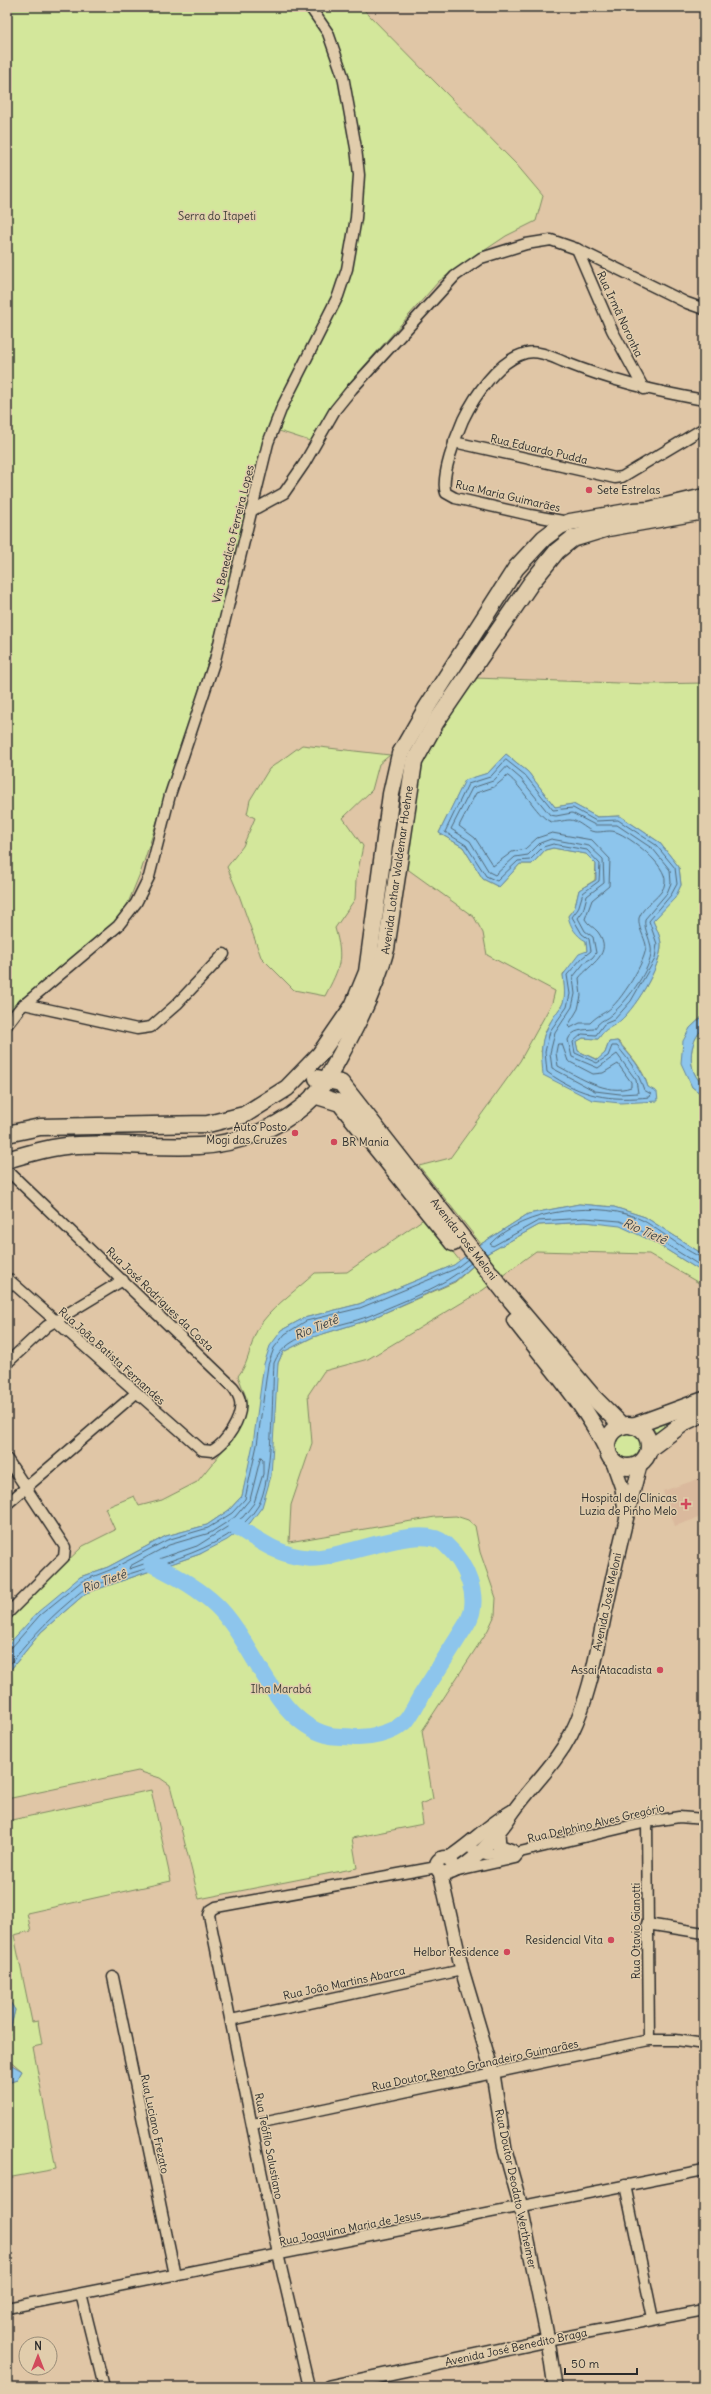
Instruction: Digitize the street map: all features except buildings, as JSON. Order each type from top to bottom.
[{"type":"main road","name":"Avenida Lothar Waldemar Hoehne","points":[[7,1134],[40,1127],[208,1124],[226,1121],[260,1107],[296,1080],[320,1054],[353,1006],[367,972],[391,794],[400,754],[427,706],[516,568],[544,538],[560,526],[570,522],[633,511],[649,510],[704,498]]},
{"type":"main road","name":"Avenida Lothar Waldemar Hoehne","points":[[7,1160],[35,1152],[77,1145],[198,1146],[225,1143],[247,1138],[274,1124],[298,1109],[314,1095],[326,1078],[365,1012],[380,973],[386,949],[414,762],[424,742],[462,684],[531,583],[558,551],[572,539],[608,528],[704,511]]},
{"type":"main road","name":"Avenida José Meloni","points":[[296,1080],[326,1078],[341,1083],[455,1236],[507,1302],[596,1428],[609,1454]]},
{"type":"main road","name":"Avenida José Meloni","points":[[314,1095],[340,1102],[455,1236]]},
{"type":"main road","name":"Avenida José Meloni","points":[[507,1302],[593,1397],[628,1426]]},
{"type":"main road","points":[[704,1400],[616,1429],[609,1438],[609,1454],[622,1465],[628,1466],[645,1455],[685,1422],[704,1413]]},
{"type":"main road","points":[[628,1426],[639,1428],[647,1437],[645,1455]]},
{"type":"street","name":"Via Benedicto Ferreira Lopes","points":[[7,1025],[24,1004],[118,926],[131,911],[144,888],[170,795],[215,660],[268,443],[276,420],[338,296],[347,269],[356,218],[359,175],[350,103],[343,76],[328,33],[310,7]]},
{"type":"street","points":[[251,511],[275,500],[287,489],[335,410],[352,389],[455,276],[481,258],[526,244],[551,240],[577,249],[704,309]]},
{"type":"street","name":"Rua Irmã Noronha","points":[[577,249],[612,330],[644,389]]},
{"type":"street","points":[[454,442],[472,403],[486,382],[516,357],[526,353],[542,354],[644,389],[704,400]]},
{"type":"street","name":"Rua Eduardo Pudda","points":[[454,442],[620,478],[704,428]]},
{"type":"street","name":"Rua Maria Guimarães","points":[[454,442],[444,485],[446,493],[455,498],[570,522]]},
{"type":"street","points":[[24,1004],[136,1029],[151,1028],[177,1004],[224,954]]},
{"type":"street","name":"Rua José Rodrigues da Costa","points":[[7,1170],[123,1280],[237,1393],[240,1408],[234,1424],[217,1448],[212,1451],[202,1450]]},
{"type":"street","name":"Rua João Batista Fernandes","points":[[7,1278],[136,1394],[202,1450]]},
{"type":"street","points":[[7,1363],[34,1336],[55,1321],[123,1280]]},
{"type":"street","points":[[7,1504],[136,1394]]},
{"type":"street","name":"Avenida José Meloni","points":[[609,1454],[622,1488],[626,1516]]},
{"type":"street","name":"Avenida José Meloni","points":[[514,1810],[548,1772],[563,1749],[579,1718],[590,1683],[626,1516],[645,1455]]},
{"type":"street","points":[[7,1459],[27,1487],[65,1547],[64,1557],[7,1614]]},
{"type":"street","points":[[472,1849],[498,1833],[514,1810]]},
{"type":"street","points":[[446,1869],[465,1865],[472,1849],[497,1820],[514,1810]]},
{"type":"street","name":"Rua Delphino Alves Gregório","points":[[211,1910],[216,1907],[515,1858],[516,1852],[647,1822],[679,1817],[704,1819]]},
{"type":"street","name":"Rua Otavio Gianotti","points":[[647,1822],[649,2040]]},
{"type":"street","points":[[498,1833],[499,1846],[516,1852]]},
{"type":"street","points":[[472,1849],[488,1855],[516,1852]]},
{"type":"street","name":"Rua Doutor Deodato Wertheimer","points":[[446,1869],[447,1899],[462,1970],[493,2074],[505,2150],[521,2207],[548,2340],[555,2387]]},
{"type":"street","name":"Rua Teófilo Salustiano","points":[[211,1910],[209,1922],[231,2020],[278,2254],[309,2387]]},
{"type":"street","points":[[647,1924],[704,1933]]},
{"type":"street","name":"Rua João Martins Abarca","points":[[231,2020],[462,1970]]},
{"type":"street","name":"Rua Luciano Frezato","points":[[113,1977],[174,2275]]},
{"type":"street","name":"Rua Doutor Renato Granadeiro Guimarães","points":[[252,2124],[649,2040],[676,2040],[704,2044]]},
{"type":"street","name":"Rua Joaquina Maria de Jesus","points":[[7,2308],[702,2171]]},
{"type":"street","points":[[625,2185],[653,2319]]},
{"type":"street","points":[[81,2294],[104,2387]]},
{"type":"street","name":"Avenida José Benedito Braga","points":[[329,2387],[548,2340],[704,2310]]},
{"type":"shaded area","name":"Hospital de Clínicas Luzia de Pinho Melo","points":[[704,1477],[704,1516],[675,1526],[663,1491]]},
{"type":"green space","name":"Serra do Itapeti","points":[[7,7],[361,7],[516,164],[543,196],[536,221],[506,236],[439,281],[345,388],[313,442],[270,428],[263,449],[209,659],[141,871],[124,913],[108,931],[7,1017]]},
{"type":"green space","points":[[474,678],[648,684],[704,683],[704,1015],[690,1028],[692,1087],[704,1096],[704,1255],[645,1217],[614,1207],[579,1204],[528,1214],[481,1244],[419,1166],[450,1158],[520,1061],[552,1003],[555,991],[487,955],[483,933],[474,917],[406,868],[418,774],[427,749]],"holes":[[[506,754],[528,772],[555,807],[573,804],[597,817],[620,816],[659,842],[679,867],[681,885],[675,897],[653,921],[661,942],[660,954],[652,976],[645,988],[631,1009],[616,1023],[605,1030],[598,1039],[583,1038],[576,1042],[578,1051],[598,1060],[605,1053],[609,1042],[618,1041],[643,1074],[648,1087],[541,1052],[546,1031],[564,999],[565,993],[563,974],[587,951],[586,941],[568,916],[575,907],[579,890],[595,880],[596,864],[586,854],[553,848],[545,850],[532,864],[520,864],[499,887],[483,879],[463,847],[439,833],[465,781],[488,773]]]},
{"type":"green space","points":[[302,745],[390,755],[379,764],[372,790],[343,818],[363,846],[356,880],[355,899],[335,928],[340,956],[339,963],[334,978],[325,996],[294,990],[261,957],[239,895],[227,867],[243,846],[255,818],[247,814],[250,800],[269,769]]},
{"type":"green space","points":[[704,1028],[704,1085],[698,1080],[694,1073],[691,1056],[695,1040]]},
{"type":"green space","points":[[425,1218],[460,1261],[454,1265],[359,1304],[304,1318],[282,1330],[242,1496],[229,1510],[207,1525],[166,1536],[108,1567],[80,1577],[7,1649],[7,1619],[83,1546],[115,1530],[105,1508],[134,1496],[139,1506],[162,1500],[197,1482],[236,1434],[246,1397],[238,1376],[246,1363],[258,1328],[268,1315],[315,1273],[347,1272]]},
{"type":"green space","name":"Ilha Marabá","points":[[585,1222],[620,1225],[654,1242],[704,1273],[704,1286],[649,1254],[536,1251],[483,1290],[368,1359],[324,1371],[308,1395],[312,1443],[291,1505],[289,1542],[435,1517],[456,1516],[468,1520],[475,1526],[480,1552],[496,1598],[495,1615],[488,1630],[422,1731],[433,1799],[420,1804],[423,1824],[352,1838],[357,1868],[199,1899],[170,1785],[160,1778],[138,1771],[7,1799],[7,1674],[41,1632],[86,1593],[200,1554],[250,1523],[278,1363],[283,1352],[313,1337],[368,1320],[455,1282],[488,1253],[539,1225]]},
{"type":"green space","points":[[688,1411],[657,1434],[650,1425]]},
{"type":"green space","points":[[627,1430],[637,1434],[641,1444],[637,1454],[627,1458],[617,1454],[613,1444],[617,1434]]},
{"type":"green space","points":[[151,1790],[171,1881],[27,1913],[31,1931],[14,1935],[32,2022],[38,2021],[42,2045],[33,2047],[56,2169],[7,2178],[7,2083],[17,2080],[22,2071],[7,2058],[7,2040],[15,2010],[7,1997],[7,1821]]},
{"type":"water","points":[[506,754],[528,772],[555,807],[573,804],[597,817],[620,816],[659,842],[679,867],[681,885],[675,898],[653,921],[661,942],[660,954],[652,976],[645,988],[631,1010],[616,1024],[605,1031],[598,1039],[583,1038],[576,1042],[578,1051],[597,1060],[605,1053],[609,1042],[617,1041],[639,1068],[648,1087],[657,1092],[658,1101],[620,1103],[592,1100],[543,1075],[542,1052],[544,1034],[564,1001],[563,975],[579,954],[587,951],[586,941],[574,930],[568,916],[575,907],[579,890],[596,880],[596,864],[586,854],[553,848],[545,850],[532,864],[520,864],[499,887],[483,879],[463,847],[439,833],[465,780],[488,773]]},
{"type":"water","points":[[704,1015],[704,1028],[695,1040],[691,1056],[694,1073],[698,1080],[704,1085],[704,1096],[692,1087],[681,1063],[683,1041],[690,1028]]},
{"type":"water","name":"Rio Tietê","points":[[579,1204],[614,1207],[645,1217],[704,1255],[704,1273],[654,1242],[620,1226],[585,1222],[539,1225],[488,1253],[455,1281],[368,1320],[313,1337],[283,1352],[278,1363],[271,1476],[262,1507],[250,1523],[227,1540],[200,1554],[86,1593],[41,1632],[7,1674],[7,1646],[38,1612],[80,1577],[108,1567],[166,1536],[207,1525],[229,1510],[242,1496],[253,1444],[264,1364],[270,1346],[282,1330],[304,1318],[359,1304],[454,1265],[481,1244],[528,1214]]},
{"type":"water","points":[[7,1997],[15,2010],[7,2043]]},
{"type":"water","points":[[7,2062],[22,2071],[17,2080],[7,2083]]},
{"type":"waterway","points":[[152,1564],[186,1582],[216,1605],[230,1621],[279,1697],[293,1714],[309,1727],[331,1736],[365,1737],[386,1733],[405,1722],[471,1615],[473,1604],[470,1582],[460,1561],[453,1552],[445,1544],[433,1538],[418,1537],[399,1539],[340,1554],[322,1557],[298,1557],[270,1547],[236,1526]]},
{"type":"place","name":"Sete Estrelas","points":[[589,490]]},
{"type":"place","name":"Auto Posto Mogi das Cruzes","points":[[295,1133]]},
{"type":"place","name":"BR Mania","points":[[334,1142]]},
{"type":"place","name":"Hospital de Clínicas Luzia de Pinho Melo","points":[[686,1504]]},
{"type":"place","name":"Assaí Atacadista","points":[[660,1670]]},
{"type":"place","name":"Residencial Vita","points":[[611,1940]]},
{"type":"place","name":"Helbor Residence","points":[[507,1952]]}]
